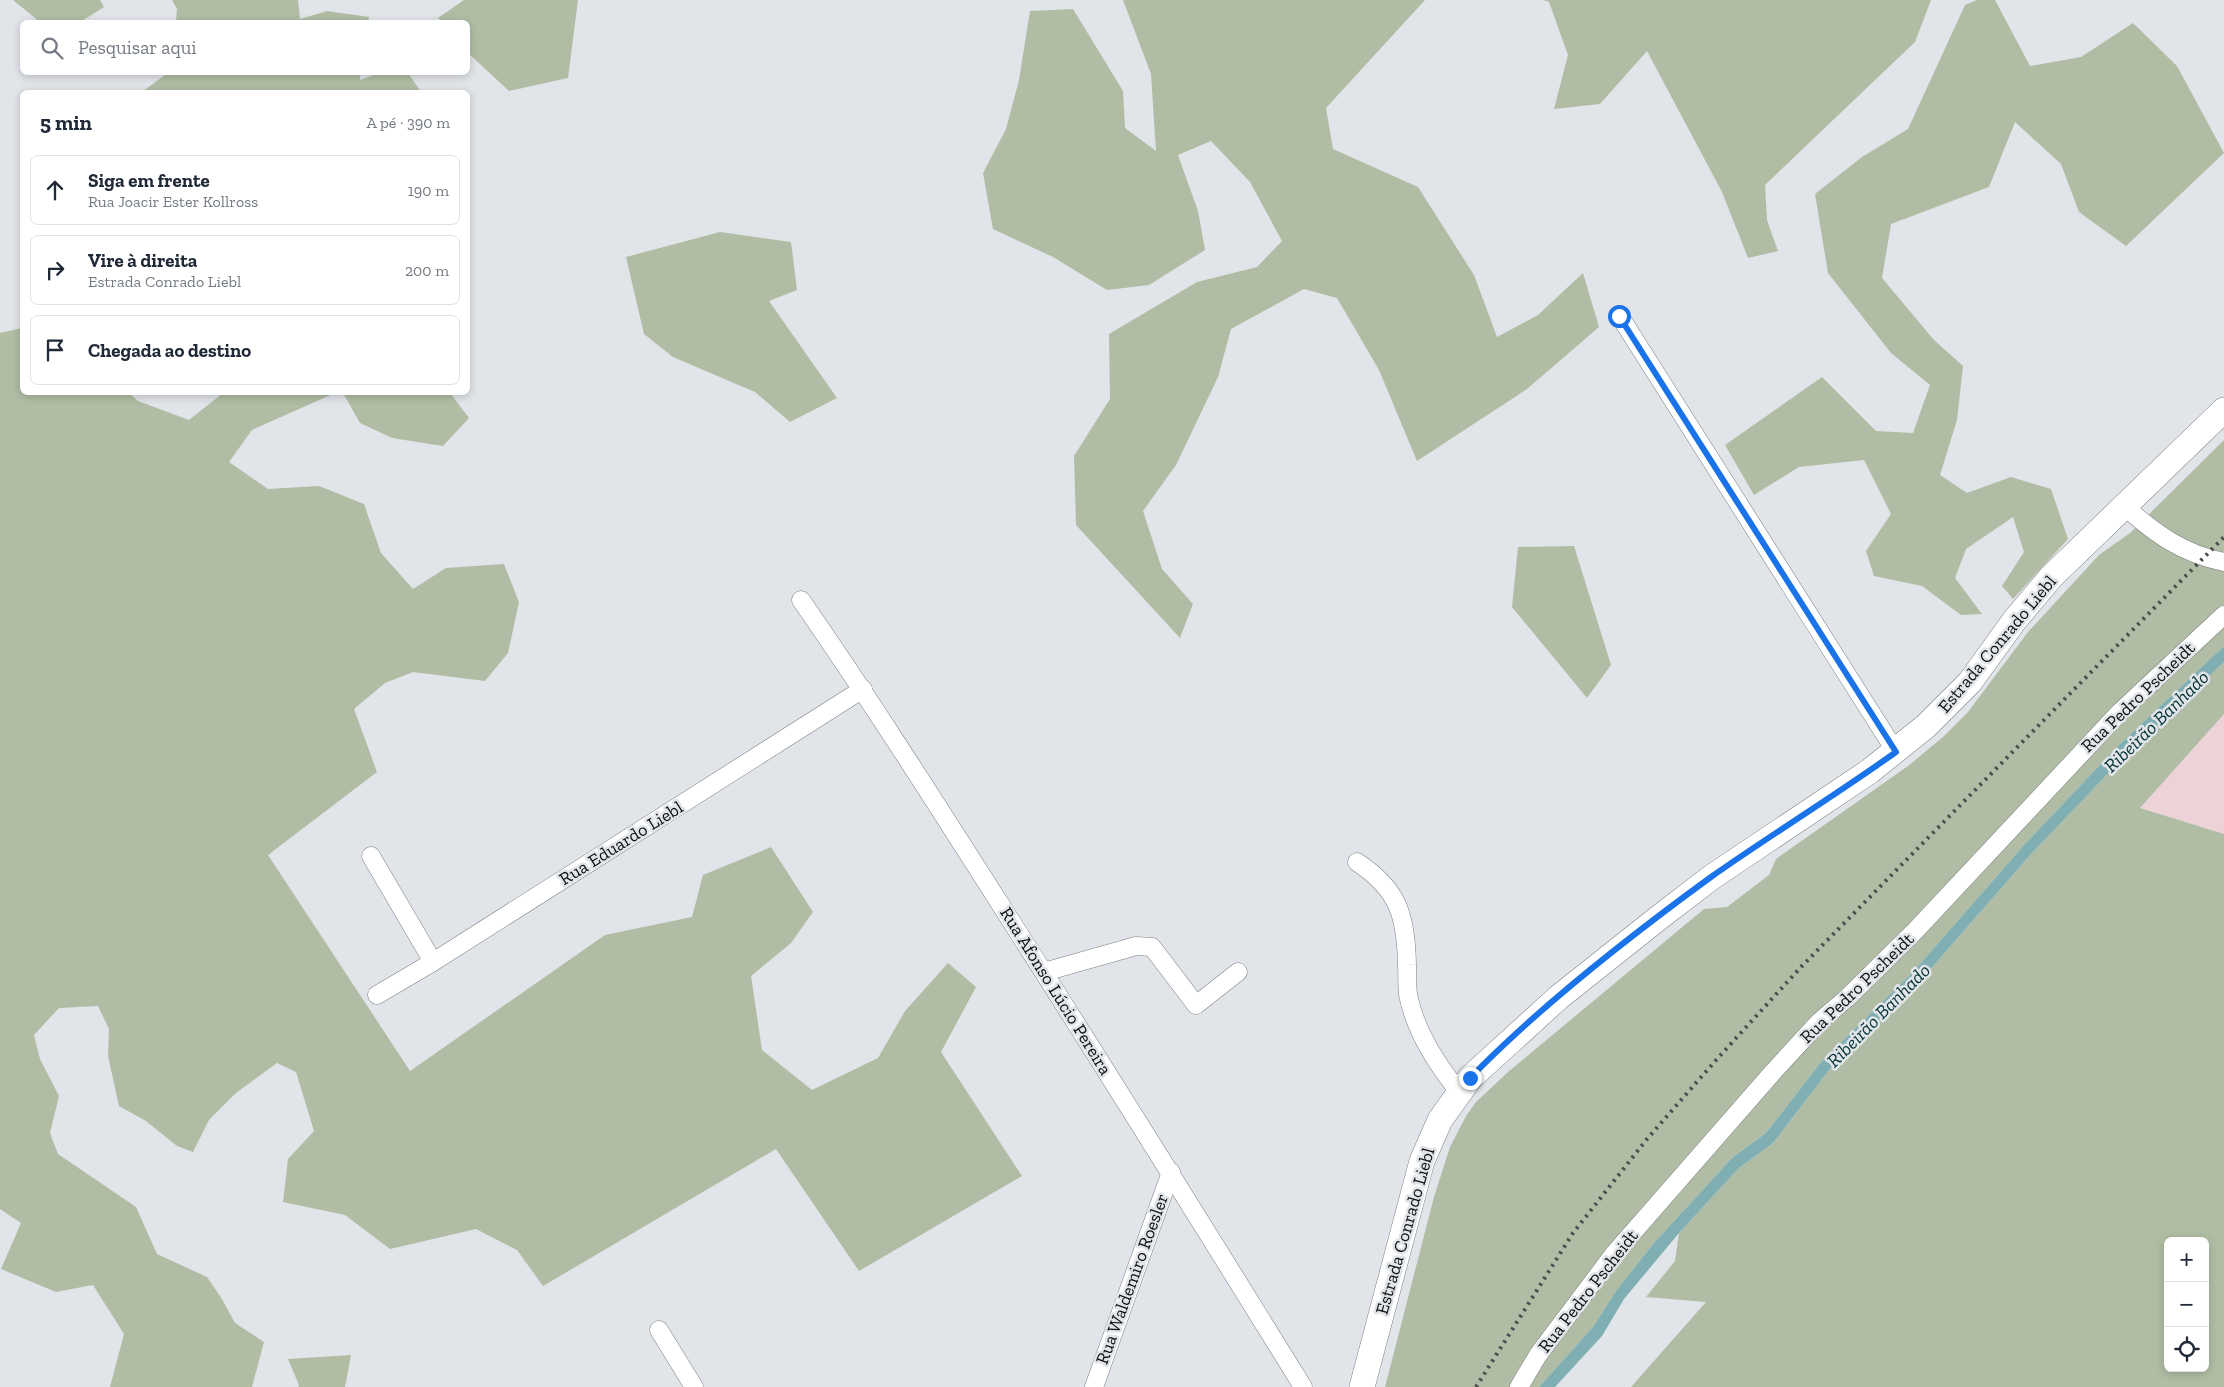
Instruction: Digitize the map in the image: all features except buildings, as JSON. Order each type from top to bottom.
[{"type":"main road","name":"Estrada Conrado Liebl","points":[[1362,1387],[1422,1161],[1440,1120],[1459,1092],[1492,1056],[1622,946],[1712,877],[1896,752],[1948,707],[1970,682],[2032,598],[2066,561],[2224,410]]},
{"type":"street","points":[[1619,316],[1896,752]]},
{"type":"street","points":[[2124,507],[2165,540],[2203,558],[2224,562]]},
{"type":"street","name":"Rua Afonso Lúcio Pereira","points":[[801,600],[863,689],[1044,972],[1171,1172],[1303,1387]]},
{"type":"street","name":"Rua Pedro Pscheidt","points":[[1519,1387],[1538,1355],[1614,1254],[1774,1071],[1819,1022],[1848,998],[1915,931],[2120,712],[2224,615]]},
{"type":"street","name":"Rua Eduardo Liebl","points":[[377,995],[433,962],[863,689]]},
{"type":"street","points":[[371,856],[433,962]]},
{"type":"street","points":[[1358,862],[1376,874],[1397,901],[1406,938],[1408,997],[1417,1029],[1459,1092]]},
{"type":"street","points":[[1044,972],[1136,946],[1152,948],[1196,1005],[1238,972]]},
{"type":"street","name":"Rua Waldemiro Roesler","points":[[1094,1387],[1171,1172]]},
{"type":"street","points":[[659,1330],[694,1387]]},
{"type":"shaded area","points":[[2224,714],[2224,834],[2140,808]]},
{"type":"green space","points":[[13,0],[100,0],[104,7],[83,20],[38,20]]},
{"type":"green space","points":[[172,0],[298,0],[300,19],[327,11],[369,17],[368,20],[176,20],[177,9]]},
{"type":"green space","points":[[464,0],[578,0],[568,78],[509,91],[470,55],[470,20],[440,20],[438,18]]},
{"type":"green space","points":[[1123,0],[1425,0],[1326,108],[1333,149],[1418,187],[1474,275],[1497,337],[1538,315],[1583,273],[1599,327],[1527,389],[1417,461],[1379,370],[1337,298],[1304,289],[1231,329],[1218,377],[1176,465],[1143,511],[1162,569],[1193,604],[1180,638],[1076,525],[1074,456],[1110,399],[1109,334],[1197,282],[1257,267],[1282,241],[1250,182],[1211,141],[1178,155],[1198,211],[1205,250],[1149,285],[1107,290],[1053,257],[993,229],[983,173],[1006,129],[1019,80],[1030,11],[1073,9],[1123,91],[1125,128],[1156,151],[1151,74]]},
{"type":"green space","points":[[1543,0],[1931,0],[1915,42],[1765,185],[1767,220],[1778,251],[1748,258],[1722,192],[1647,51],[1600,104],[1554,109],[1568,55],[1549,2]]},
{"type":"green space","points":[[1977,0],[1995,0],[2030,66],[2081,57],[2133,23],[2177,66],[2224,153],[2126,246],[2079,212],[2061,164],[2015,122],[1989,187],[1891,224],[1882,278],[1934,340],[1963,366],[1957,420],[1940,475],[1967,493],[2011,477],[2051,489],[2068,539],[2013,599],[2002,586],[2024,552],[2013,517],[1966,549],[1955,578],[1982,614],[1961,615],[1922,586],[1874,576],[1866,551],[1891,514],[1864,460],[1799,467],[1754,495],[1725,445],[1822,377],[1876,431],[1913,433],[1930,385],[1891,353],[1828,273],[1815,194],[1862,157],[1908,129],[1965,5]]},
{"type":"green space","points":[[165,75],[360,75],[360,80],[374,75],[409,75],[420,90],[145,90]]},
{"type":"green space","points":[[720,232],[791,242],[797,290],[769,301],[837,398],[790,422],[755,392],[673,357],[644,334],[626,257]]},
{"type":"green space","points":[[20,328],[20,395],[131,395],[138,401],[189,420],[220,395],[331,395],[252,430],[229,462],[268,489],[319,486],[364,504],[381,553],[413,589],[446,568],[504,564],[519,602],[508,653],[485,681],[413,672],[385,683],[354,709],[377,772],[268,855],[410,1071],[605,935],[692,917],[703,875],[771,847],[813,912],[791,943],[751,976],[762,1050],[812,1090],[878,1058],[905,1011],[948,963],[976,987],[941,1052],[1022,1176],[859,1271],[776,1149],[543,1286],[517,1250],[476,1229],[390,1249],[345,1215],[283,1202],[288,1159],[314,1131],[296,1072],[277,1063],[236,1093],[209,1120],[193,1152],[177,1146],[146,1121],[119,1106],[108,1056],[109,1029],[98,1006],[59,1008],[34,1035],[40,1059],[59,1096],[50,1133],[58,1154],[136,1207],[157,1254],[207,1277],[235,1323],[264,1342],[252,1387],[110,1387],[124,1334],[93,1285],[56,1292],[1,1269],[21,1223],[0,1209],[0,333]]},
{"type":"green space","points":[[344,395],[452,395],[469,418],[443,446],[392,438],[360,423]]},
{"type":"green space","points":[[2224,440],[2224,646],[2117,747],[2025,844],[1912,973],[1822,1061],[1766,1133],[1732,1158],[1654,1243],[1616,1291],[1593,1327],[1539,1387],[1385,1387],[1434,1197],[1450,1147],[1466,1116],[1476,1102],[1508,1072],[1704,909],[1727,907],[1769,875],[1776,859],[1908,766],[1943,737],[1968,712],[2028,632],[2099,555],[2130,533]]},
{"type":"green space","points":[[1574,546],[1611,665],[1587,698],[1512,607],[1518,547]]},
{"type":"green space","points":[[2224,662],[2224,714],[2140,808],[2224,834],[2224,1387],[1631,1387],[1706,1302],[1646,1297],[1675,1261],[1679,1233],[1739,1168],[1773,1143],[1829,1070],[1919,982],[2032,853],[2124,757]]},
{"type":"green space","points":[[351,1355],[345,1387],[298,1387],[299,1385],[288,1359]]},
{"type":"water","name":"Ribeirão Banhado","points":[[2224,646],[2224,662],[2124,757],[2032,853],[1919,982],[1829,1070],[1773,1143],[1739,1168],[1679,1233],[1624,1299],[1602,1336],[1555,1387],[1539,1387],[1593,1327],[1616,1291],[1654,1243],[1732,1158],[1766,1133],[1822,1061],[1912,973],[2025,844],[2117,747]]},
{"type":"railway","points":[[1476,1387],[1573,1233],[1647,1139],[1717,1059],[1801,967],[2224,537]]},
{"type":"route","points":[[1470,1078],[1559,997],[1606,958],[1712,877],[1896,752],[1619,316]]}]
